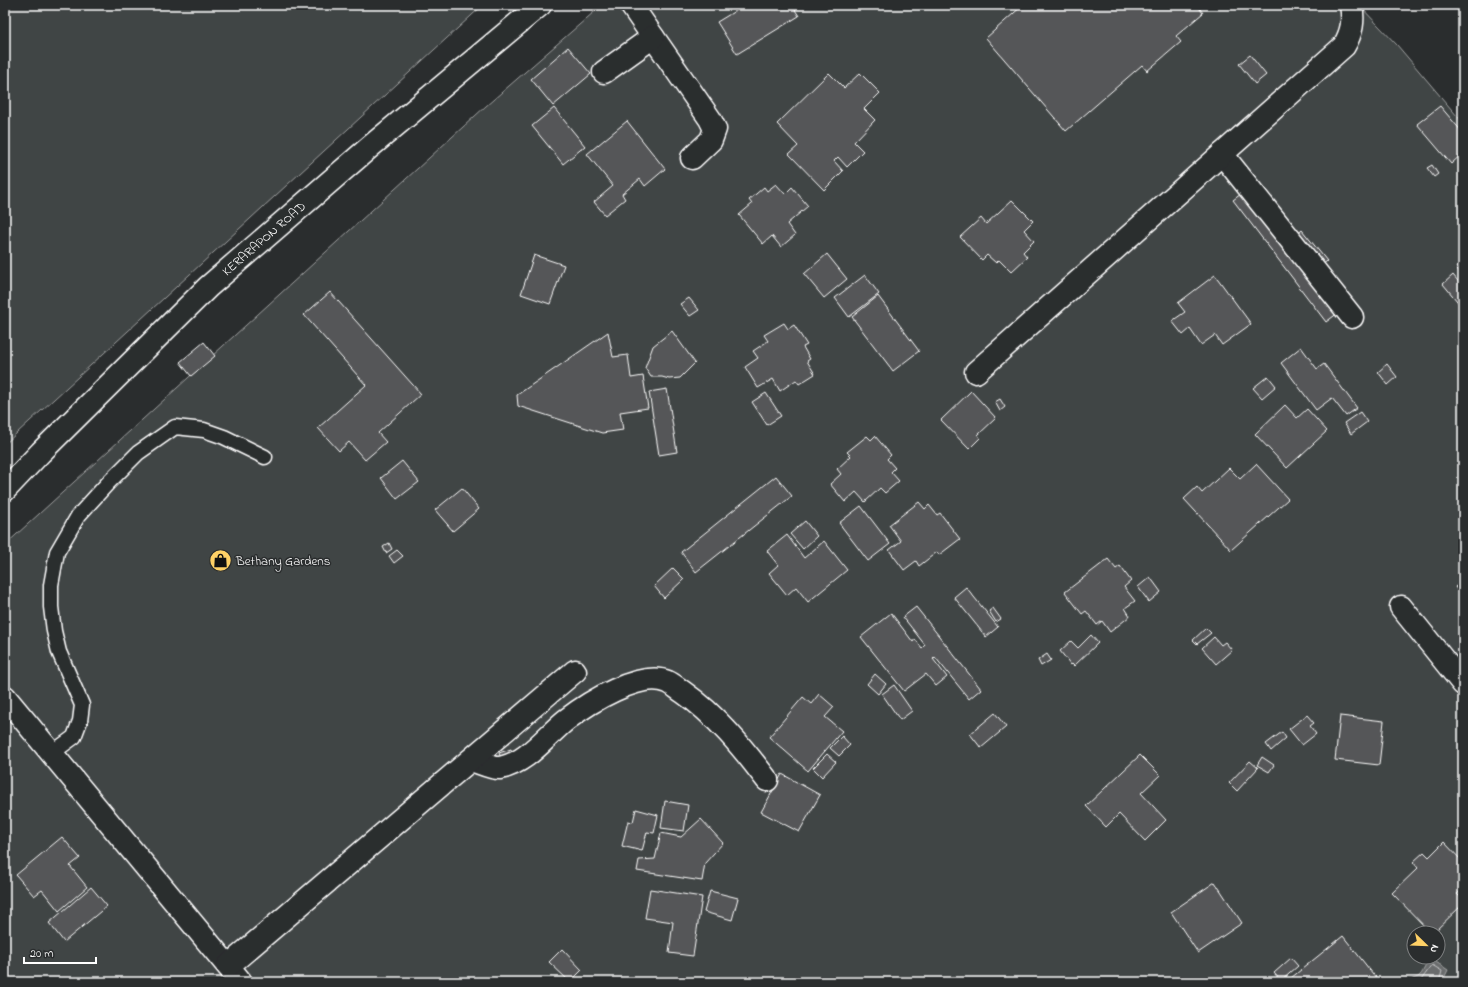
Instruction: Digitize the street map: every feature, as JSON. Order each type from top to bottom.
[{"type":"street","name":"KERARAPON ROAD","points":[[5,490],[41,452],[208,286],[540,5]]},
{"type":"street","points":[[631,5],[710,119],[715,129],[711,140],[692,158]]},
{"type":"street","points":[[976,372],[1344,46],[1352,31],[1353,21],[1351,5]]},
{"type":"street","points":[[604,72],[653,37]]},
{"type":"street","points":[[1222,154],[1352,317]]},
{"type":"street","points":[[1401,607],[1463,684]]},
{"type":"street","points":[[5,696],[235,974],[471,760],[575,671]]},
{"type":"street","points":[[471,760],[498,768],[513,764],[566,720],[608,693],[640,681],[655,678],[668,682],[696,702],[718,722],[767,780]]},
{"type":"lane","points":[[52,753],[74,737],[80,721],[82,706],[60,652],[54,631],[51,607],[51,585],[57,552],[78,516],[138,453],[175,427],[204,430],[224,437],[265,457]]},
{"type":"shaded area","points":[[5,5],[483,5],[5,444]]},
{"type":"shaded area","points":[[602,5],[1359,5],[1397,45],[1463,123],[1463,982],[5,982],[5,545],[486,106]]},
{"type":"water","points":[[1426,965],[1440,965],[1448,970],[1442,982],[1405,982],[1416,978],[1423,971]]},
{"type":"building","points":[[745,5],[792,5],[799,16],[737,54],[717,22]]},
{"type":"building","points":[[1023,5],[1197,5],[1203,13],[1176,36],[1181,42],[1147,71],[1142,65],[1066,131],[986,38]]},
{"type":"building","points":[[568,47],[591,74],[553,106],[531,79]]},
{"type":"building","points":[[1250,55],[1266,75],[1255,84],[1239,64]]},
{"type":"building","points":[[829,73],[844,88],[860,73],[880,93],[864,109],[875,120],[854,142],[863,151],[847,167],[838,157],[834,161],[843,171],[824,190],[789,154],[798,146],[777,124]]},
{"type":"building","points":[[1440,106],[1463,133],[1463,153],[1451,164],[1417,124]]},
{"type":"building","points":[[554,108],[585,146],[563,164],[532,126]]},
{"type":"building","points":[[627,121],[665,169],[645,186],[640,179],[622,194],[625,199],[605,215],[594,202],[613,186],[587,154]]},
{"type":"building","points":[[1432,165],[1438,174],[1434,177],[1427,168]]},
{"type":"building","points":[[776,184],[785,194],[792,187],[808,206],[787,224],[795,235],[781,247],[772,236],[763,244],[739,215],[752,204],[749,200],[764,187],[767,191]]},
{"type":"building","points":[[1249,188],[1342,310],[1326,322],[1233,200]]},
{"type":"building","points":[[1012,200],[1033,221],[1024,230],[1034,241],[1023,252],[1027,257],[1011,272],[999,260],[996,263],[987,255],[982,260],[960,237],[981,218],[986,224]]},
{"type":"building","points":[[1302,230],[1327,261],[1317,269],[1292,239]]},
{"type":"building","points":[[827,254],[847,279],[824,298],[804,274]]},
{"type":"building","points":[[534,255],[564,265],[550,304],[521,294]]},
{"type":"building","points":[[1463,262],[1463,277],[1456,267]]},
{"type":"building","points":[[865,275],[879,294],[849,317],[835,298]]},
{"type":"building","points":[[1215,275],[1251,324],[1222,345],[1215,335],[1201,345],[1190,329],[1183,335],[1172,321],[1185,312],[1178,303]]},
{"type":"building","points":[[1453,275],[1463,287],[1462,307],[1443,284]]},
{"type":"building","points":[[330,292],[421,394],[378,433],[386,442],[365,460],[349,442],[339,451],[318,428],[366,385],[304,315]]},
{"type":"building","points":[[878,296],[919,351],[893,371],[852,317]]},
{"type":"building","points":[[689,298],[699,310],[690,316],[680,304]]},
{"type":"building","points":[[784,323],[788,329],[794,325],[807,345],[803,347],[810,359],[807,361],[815,374],[799,384],[796,380],[780,391],[773,379],[758,388],[745,367],[758,358],[753,351],[768,341],[764,335]]},
{"type":"building","points":[[672,331],[695,363],[680,378],[669,379],[662,377],[651,377],[645,368],[653,346]]},
{"type":"building","points":[[608,332],[613,357],[628,355],[631,378],[643,376],[648,408],[620,412],[623,430],[602,433],[518,406],[517,395]]},
{"type":"building","points":[[204,342],[215,356],[191,376],[180,362]]},
{"type":"building","points":[[1301,347],[1317,369],[1324,364],[1357,408],[1346,416],[1332,398],[1316,410],[1281,363]]},
{"type":"building","points":[[1387,364],[1397,377],[1388,385],[1378,372]]},
{"type":"building","points":[[1268,376],[1276,386],[1262,398],[1253,388]]},
{"type":"building","points":[[667,389],[677,452],[659,455],[649,392]]},
{"type":"building","points":[[971,391],[996,418],[978,435],[980,438],[969,449],[941,420]]},
{"type":"building","points":[[766,393],[781,416],[767,425],[752,402]]},
{"type":"building","points":[[1000,399],[1005,407],[1000,411],[995,402]]},
{"type":"building","points":[[1285,405],[1297,418],[1307,409],[1327,431],[1287,468],[1255,434]]},
{"type":"building","points":[[1360,412],[1367,422],[1351,434],[1344,423]]},
{"type":"building","points":[[867,436],[871,440],[875,436],[891,455],[887,459],[895,468],[891,472],[899,481],[885,493],[880,488],[865,502],[856,492],[845,502],[830,484],[841,474],[837,469],[851,456],[847,452]]},
{"type":"building","points":[[402,461],[419,482],[397,499],[381,478]]},
{"type":"building","points":[[1256,464],[1288,499],[1231,550],[1184,499],[1197,487],[1202,493],[1229,468],[1240,479]]},
{"type":"building","points":[[776,476],[792,496],[696,572],[681,552]]},
{"type":"building","points":[[462,488],[479,509],[453,531],[435,510]]},
{"type":"building","points":[[919,502],[925,509],[929,505],[937,515],[940,513],[960,539],[939,555],[937,552],[919,566],[916,561],[904,570],[889,550],[901,541],[889,525]]},
{"type":"building","points":[[861,506],[890,544],[868,561],[839,523]]},
{"type":"building","points":[[805,521],[817,536],[803,549],[790,534]]},
{"type":"building","points":[[787,535],[804,558],[824,541],[847,570],[808,602],[796,587],[787,595],[769,573],[778,565],[767,551]]},
{"type":"building","points":[[389,543],[392,549],[386,553],[383,547]]},
{"type":"building","points":[[1463,546],[1463,557],[1458,550]]},
{"type":"building","points":[[397,550],[403,556],[394,563],[389,556]]},
{"type":"building","points":[[1108,559],[1116,569],[1120,566],[1131,581],[1124,587],[1135,601],[1125,608],[1130,616],[1110,632],[1102,621],[1097,625],[1086,611],[1082,614],[1065,592]]},
{"type":"building","points":[[673,568],[684,579],[664,598],[654,586]]},
{"type":"building","points":[[1150,577],[1161,592],[1149,602],[1138,587]]},
{"type":"building","points":[[1463,581],[1463,597],[1455,587]]},
{"type":"building","points":[[966,587],[998,627],[986,637],[954,597]]},
{"type":"building","points":[[916,607],[981,689],[969,699],[935,657],[933,659],[947,677],[936,686],[926,674],[904,691],[861,637],[891,613],[913,642],[915,639],[922,648],[925,645],[903,617]]},
{"type":"building","points":[[993,608],[1001,619],[996,622],[989,611]]},
{"type":"building","points":[[1206,628],[1211,633],[1197,644],[1193,640]]},
{"type":"building","points":[[1091,635],[1098,643],[1074,666],[1072,664],[1071,665],[1060,651],[1071,641],[1078,648]]},
{"type":"building","points":[[1214,637],[1221,645],[1225,642],[1232,650],[1216,664],[1202,648]]},
{"type":"building","points":[[1047,654],[1051,660],[1041,666],[1038,660]]},
{"type":"building","points":[[875,674],[886,684],[878,694],[867,684]]},
{"type":"building","points":[[894,685],[912,711],[900,720],[882,694]]},
{"type":"building","points":[[819,694],[834,707],[825,717],[842,731],[808,771],[769,737],[803,697],[811,704]]},
{"type":"building","points":[[995,713],[1006,727],[981,748],[970,734]]},
{"type":"building","points":[[1307,715],[1314,723],[1310,726],[1316,734],[1302,745],[1289,729]]},
{"type":"building","points":[[1340,716],[1384,721],[1379,765],[1335,760]]},
{"type":"building","points":[[1282,732],[1286,738],[1271,751],[1266,744]]},
{"type":"building","points":[[842,736],[850,745],[839,756],[830,748]]},
{"type":"building","points":[[511,749],[513,756],[502,760],[499,753]]},
{"type":"building","points":[[827,754],[836,762],[822,777],[813,768]]},
{"type":"building","points":[[1140,755],[1160,775],[1141,793],[1166,820],[1145,841],[1119,814],[1106,827],[1086,806]]},
{"type":"building","points":[[1262,757],[1274,765],[1269,772],[1257,765]]},
{"type":"building","points":[[1250,761],[1258,768],[1237,791],[1229,783]]},
{"type":"building","points":[[782,774],[820,795],[799,832],[761,812]]},
{"type":"building","points":[[665,801],[688,805],[684,831],[661,828]]},
{"type":"building","points":[[636,809],[658,815],[654,833],[647,832],[642,851],[622,846],[628,821],[633,822]]},
{"type":"building","points":[[701,819],[723,843],[705,863],[702,881],[637,871],[639,860],[655,859],[661,833],[681,837]]},
{"type":"building","points":[[62,837],[80,858],[70,866],[87,887],[59,911],[42,890],[34,896],[16,875]]},
{"type":"building","points":[[1444,842],[1463,862],[1463,889],[1457,894],[1463,900],[1463,904],[1441,925],[1423,925],[1392,893],[1418,868],[1413,862],[1424,852],[1429,857]]},
{"type":"building","points":[[1215,882],[1242,923],[1198,953],[1171,912]]},
{"type":"building","points":[[91,887],[107,906],[64,942],[49,923]]},
{"type":"building","points":[[650,889],[702,897],[693,956],[669,953],[673,922],[645,918]]},
{"type":"building","points":[[710,891],[738,898],[732,920],[704,912]]},
{"type":"building","points":[[1343,936],[1377,979],[1373,982],[1286,982]]},
{"type":"building","points":[[562,949],[582,970],[570,982],[549,962]]},
{"type":"building","points":[[1291,958],[1298,966],[1281,981],[1274,973]]},
{"type":"place","name":"Bethany Gardens","points":[[220,561]]}]
